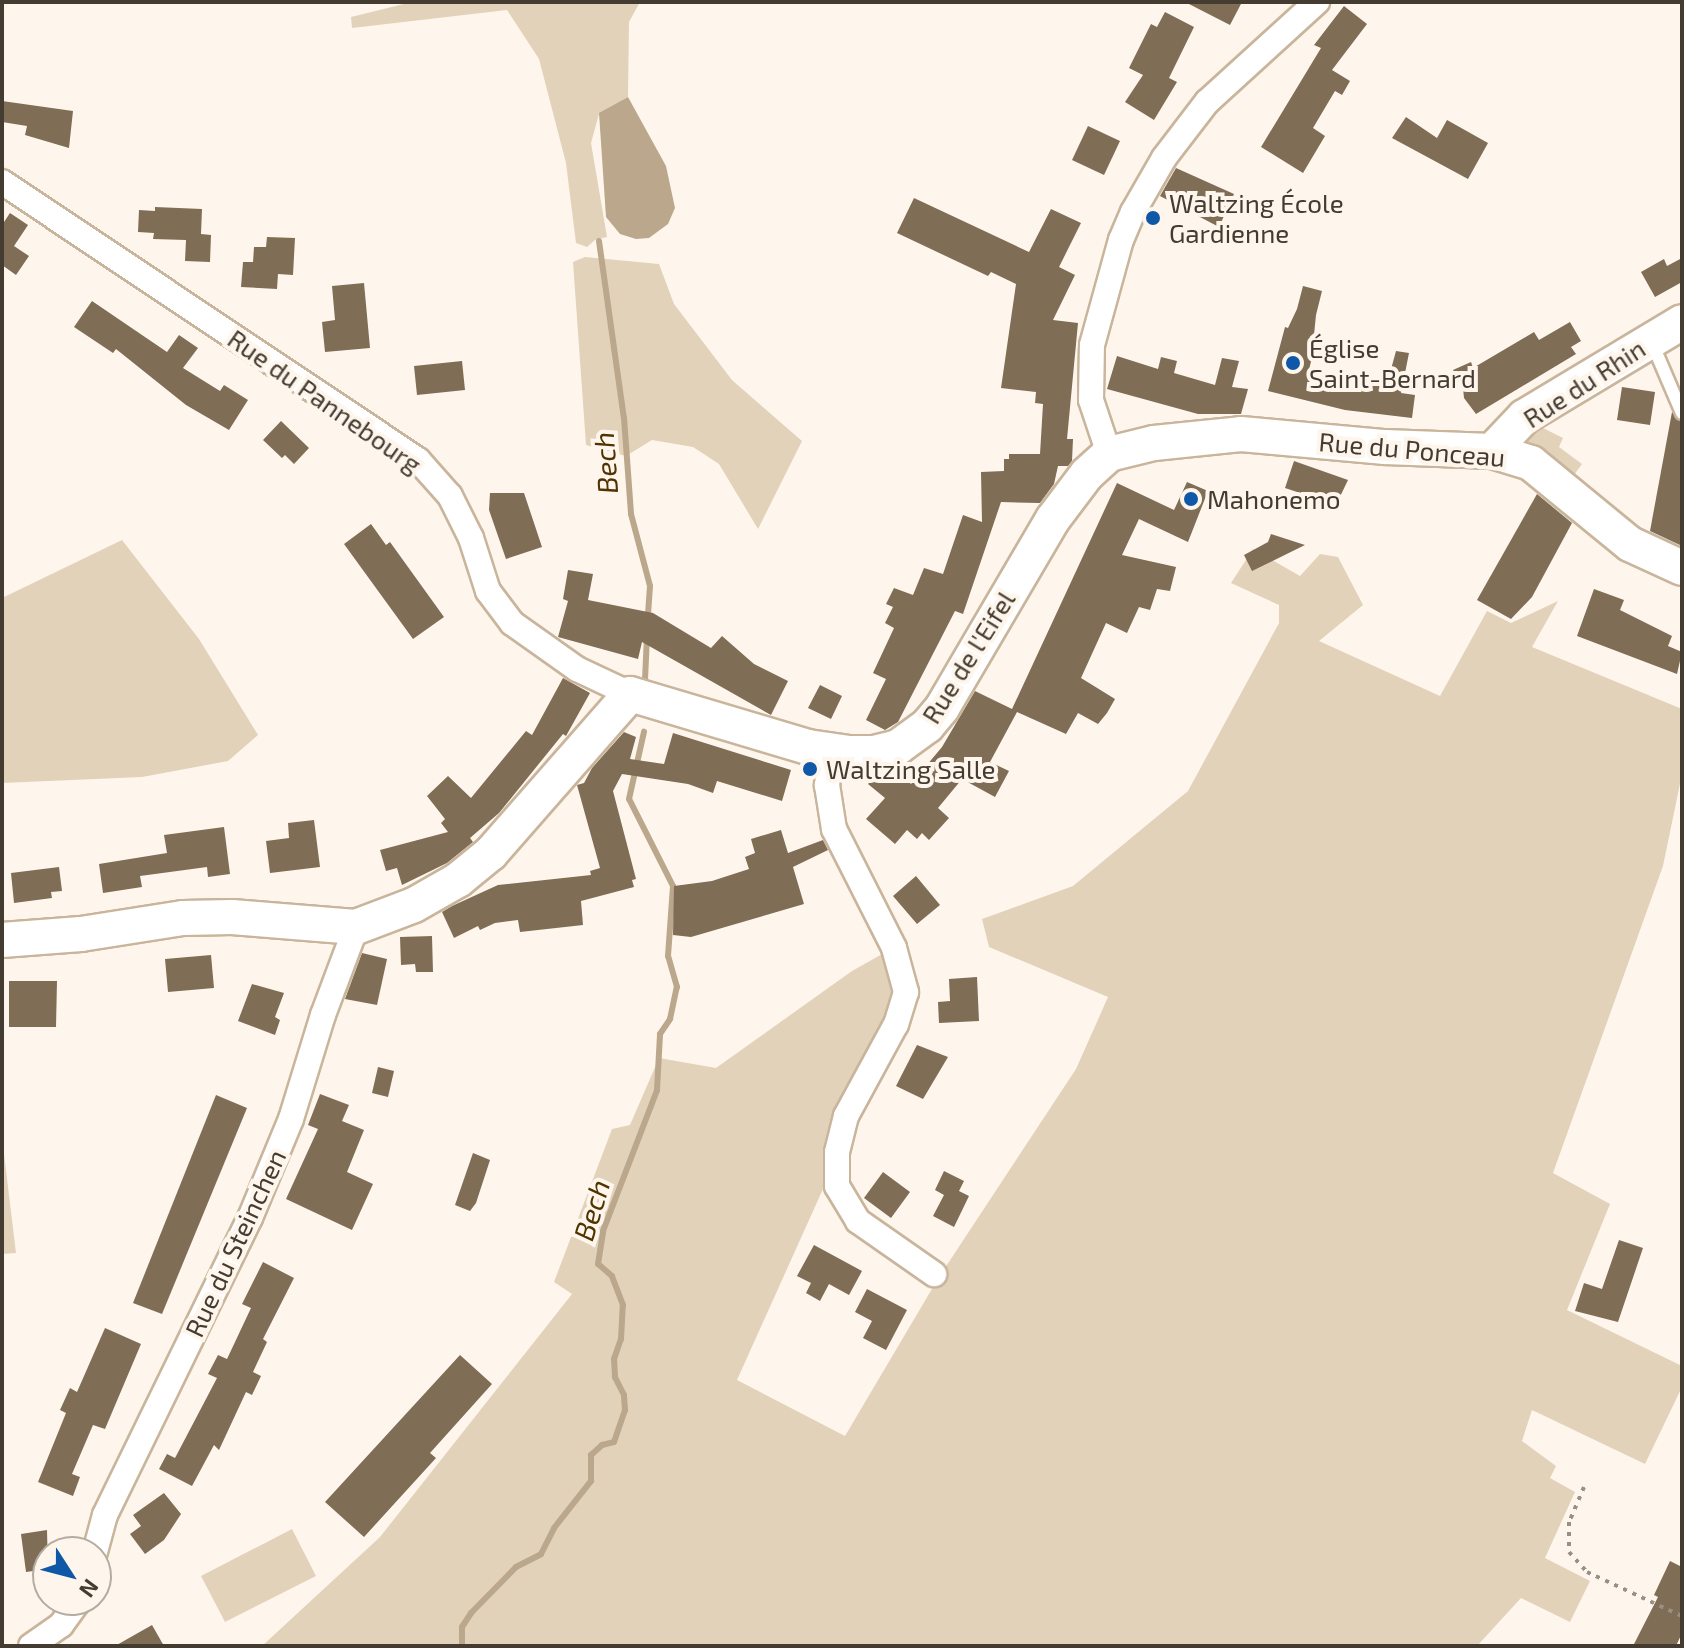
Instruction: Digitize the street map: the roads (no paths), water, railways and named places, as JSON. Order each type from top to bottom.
[{"type":"street","points":[[1109,454],[1091,400],[1092,345],[1121,240],[1133,212],[1164,158],[1207,102],[1317,2]]},
{"type":"street","name":"Rue du Pannebourg","points":[[2,182],[418,460],[450,496],[471,538],[488,591],[512,623],[577,669],[630,694]]},
{"type":"street","name":"Rue du Rhin","points":[[1492,451],[1524,417],[1682,322]]},
{"type":"street","name":"Rue du Ponceau","points":[[1109,454],[1154,443],[1241,434],[1385,447],[1492,451],[1531,463],[1630,544],[1682,568]]},
{"type":"street","name":"Rue de l'Eifel","points":[[630,694],[808,747],[874,753],[898,747],[927,726],[942,708],[1053,519],[1087,474],[1109,454]]},
{"type":"street","points":[[2,940],[81,934],[183,918],[232,917],[356,927],[414,905],[447,887],[491,853],[522,822],[630,694]]},
{"type":"street","points":[[834,751],[827,785],[834,829],[894,948],[906,992],[896,1024],[846,1116],[837,1152],[837,1186],[858,1221],[934,1274]]},
{"type":"street","name":"Rue du Steinchen","points":[[99,1536],[105,1515],[250,1218],[291,1119],[323,1015],[356,927]]},
{"type":"street","points":[[31,1646],[61,1625],[67,1616]]},
{"type":"lane","points":[[1651,340],[1682,413]]},
{"type":"waterway","name":"Bech","points":[[599,241],[624,418],[631,514],[650,586],[648,617]]},
{"type":"waterway","name":"Bech","points":[[645,680],[647,636]]},
{"type":"waterway","name":"Bech","points":[[462,1646],[462,1627],[471,1613],[516,1567],[541,1554],[554,1528],[591,1481],[591,1455],[602,1445],[614,1442],[625,1410],[624,1395],[615,1377],[614,1359],[621,1339],[623,1305],[612,1276],[598,1264],[603,1231],[657,1090],[660,1034],[670,1019],[677,987],[668,956],[673,886],[629,799],[644,732]]},
{"type":"place","name":"Waltzing École Gardienne","points":[[1153,218]]},
{"type":"place","name":"Église Saint-Bernard","points":[[1293,363]]},
{"type":"place","name":"Mahonemo","points":[[1191,499]]},
{"type":"place","name":"Waltzing Salle","points":[[810,769]]}]
